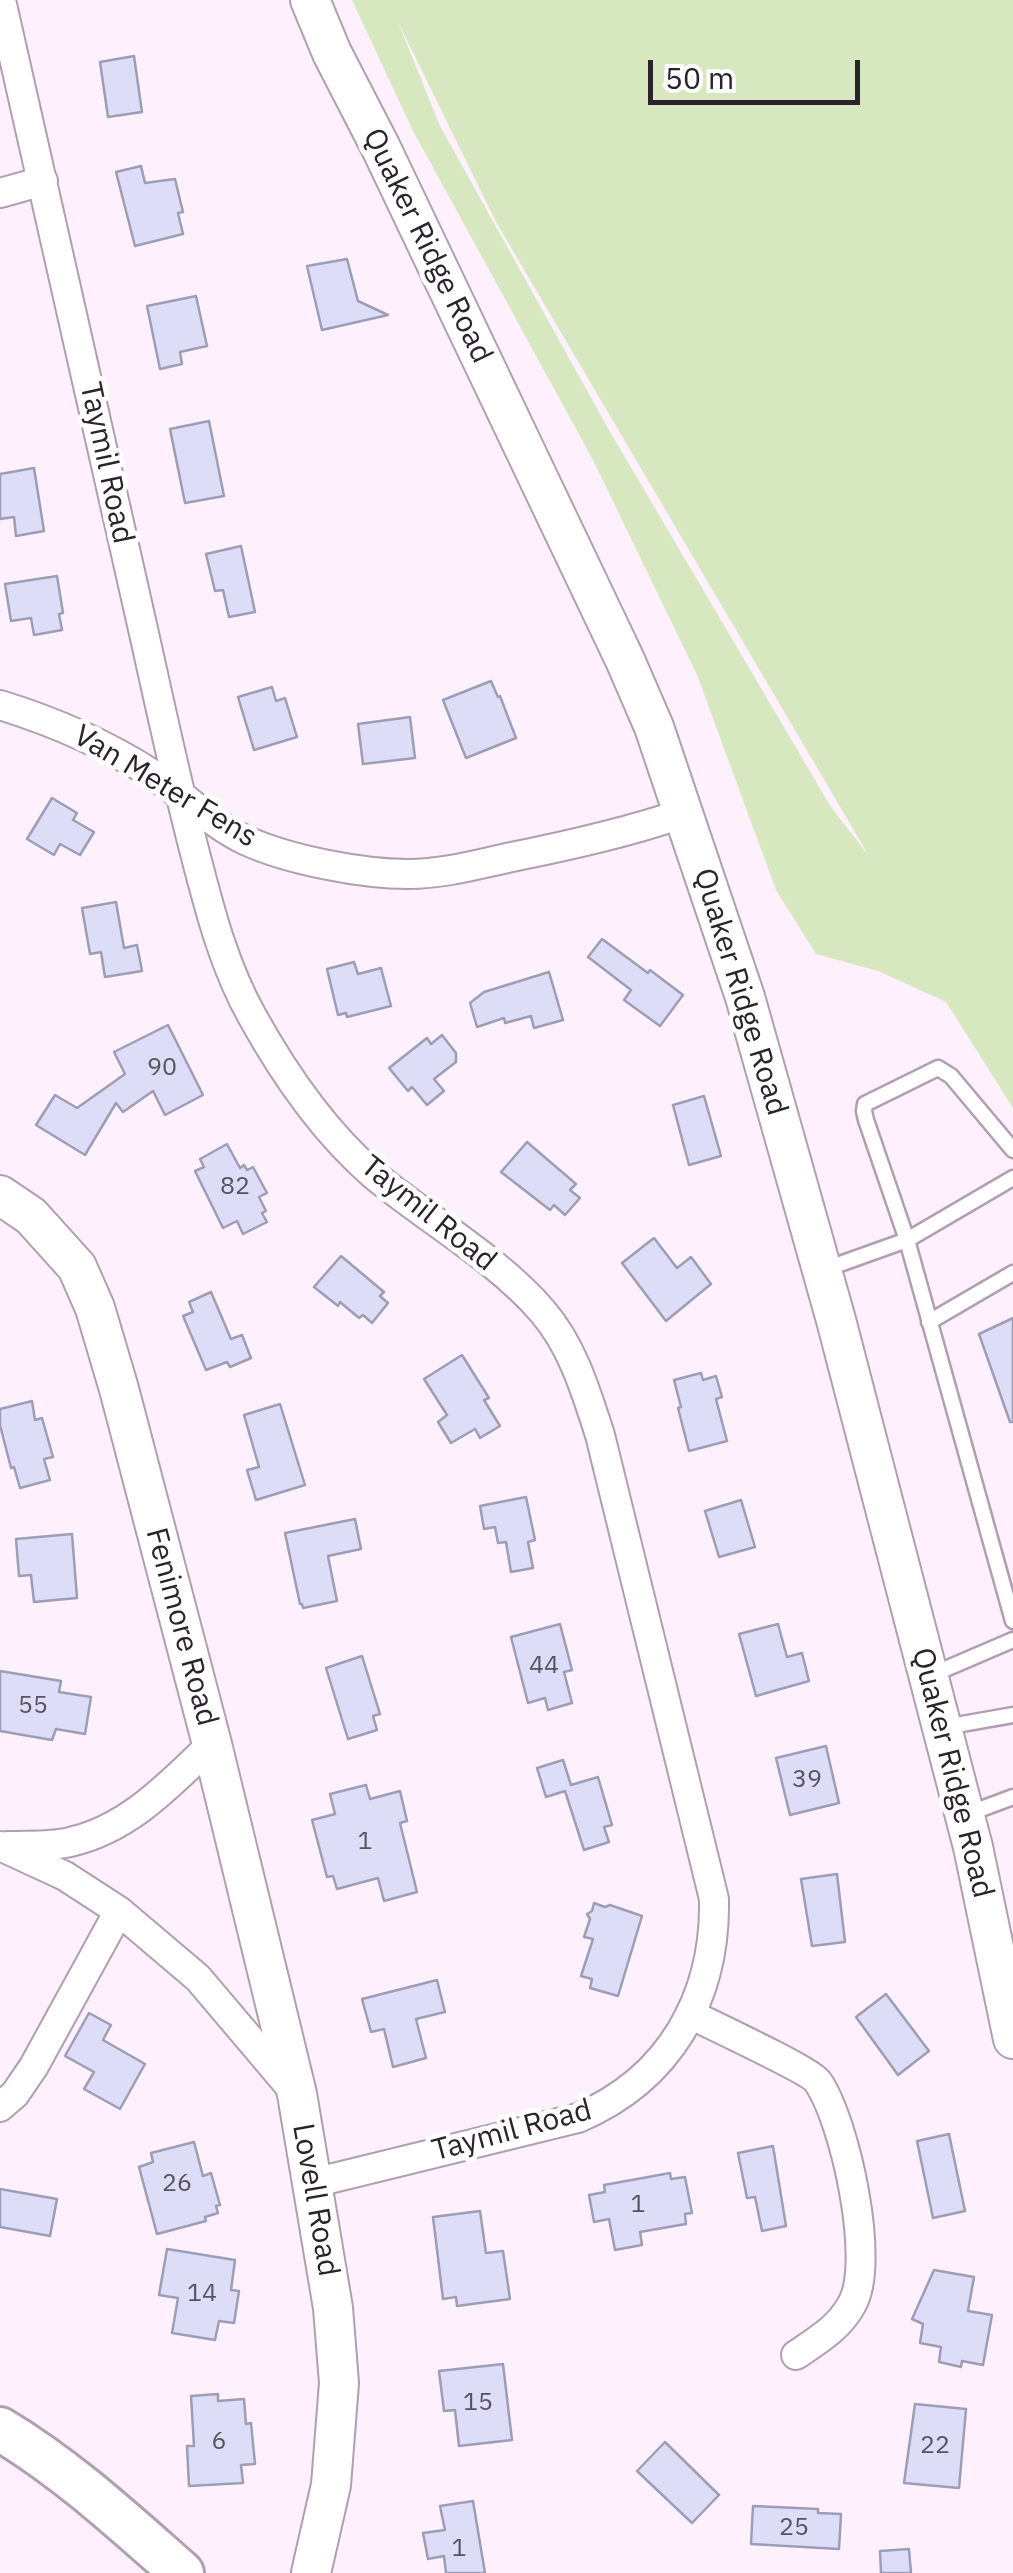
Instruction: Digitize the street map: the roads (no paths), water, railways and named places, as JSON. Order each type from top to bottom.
[{"type":"main road","points":[[0,2429],[80,2485],[182,2573]]},
{"type":"street","name":"Taymil Road","points":[[1,0],[6,51],[43,180],[179,793],[230,972],[284,1068],[337,1136],[373,1173],[517,1285],[544,1313],[566,1345],[600,1435],[714,1899],[715,1933],[702,1992],[677,2038],[646,2076],[623,2095],[578,2118],[313,2182]]},
{"type":"street","name":"Quaker Ridge Road","points":[[310,0],[625,660],[684,813],[745,998],[822,1270],[965,1815],[1013,2039]]},
{"type":"street","points":[[0,193],[43,180]]},
{"type":"street","name":"Van Meter Fens","points":[[0,705],[53,722],[98,744],[153,775],[247,841],[290,856],[373,871],[410,874],[450,870],[641,828],[684,813]]},
{"type":"street","name":"Fenimore Road","points":[[0,1195],[31,1216],[77,1268],[94,1308],[212,1744],[296,2094]]},
{"type":"street","name":"Lovell Road","points":[[1,1846],[67,1844],[95,1835],[149,1804],[212,1744]]},
{"type":"street","name":"Lovell Road","points":[[1,1846],[65,1876],[119,1911],[198,1978],[296,2094],[333,2308],[339,2383],[331,2485],[311,2573]]},
{"type":"street","points":[[0,2107],[15,2094],[34,2066],[119,1911]]},
{"type":"street","points":[[690,2014],[817,2079],[841,2132],[856,2203],[861,2265],[854,2302],[832,2331],[796,2355]]},
{"type":"lane","points":[[1013,1150],[951,1076],[938,1068],[865,1104],[866,1120],[908,1240],[1013,1622]]},
{"type":"lane","points":[[822,1270],[908,1240],[1013,1178]]},
{"type":"lane","points":[[929,1322],[1013,1273]]},
{"type":"lane","points":[[929,1676],[1013,1640]]},
{"type":"lane","points":[[942,1727],[1013,1715]]},
{"type":"lane","points":[[965,1815],[1013,1798]]}]
